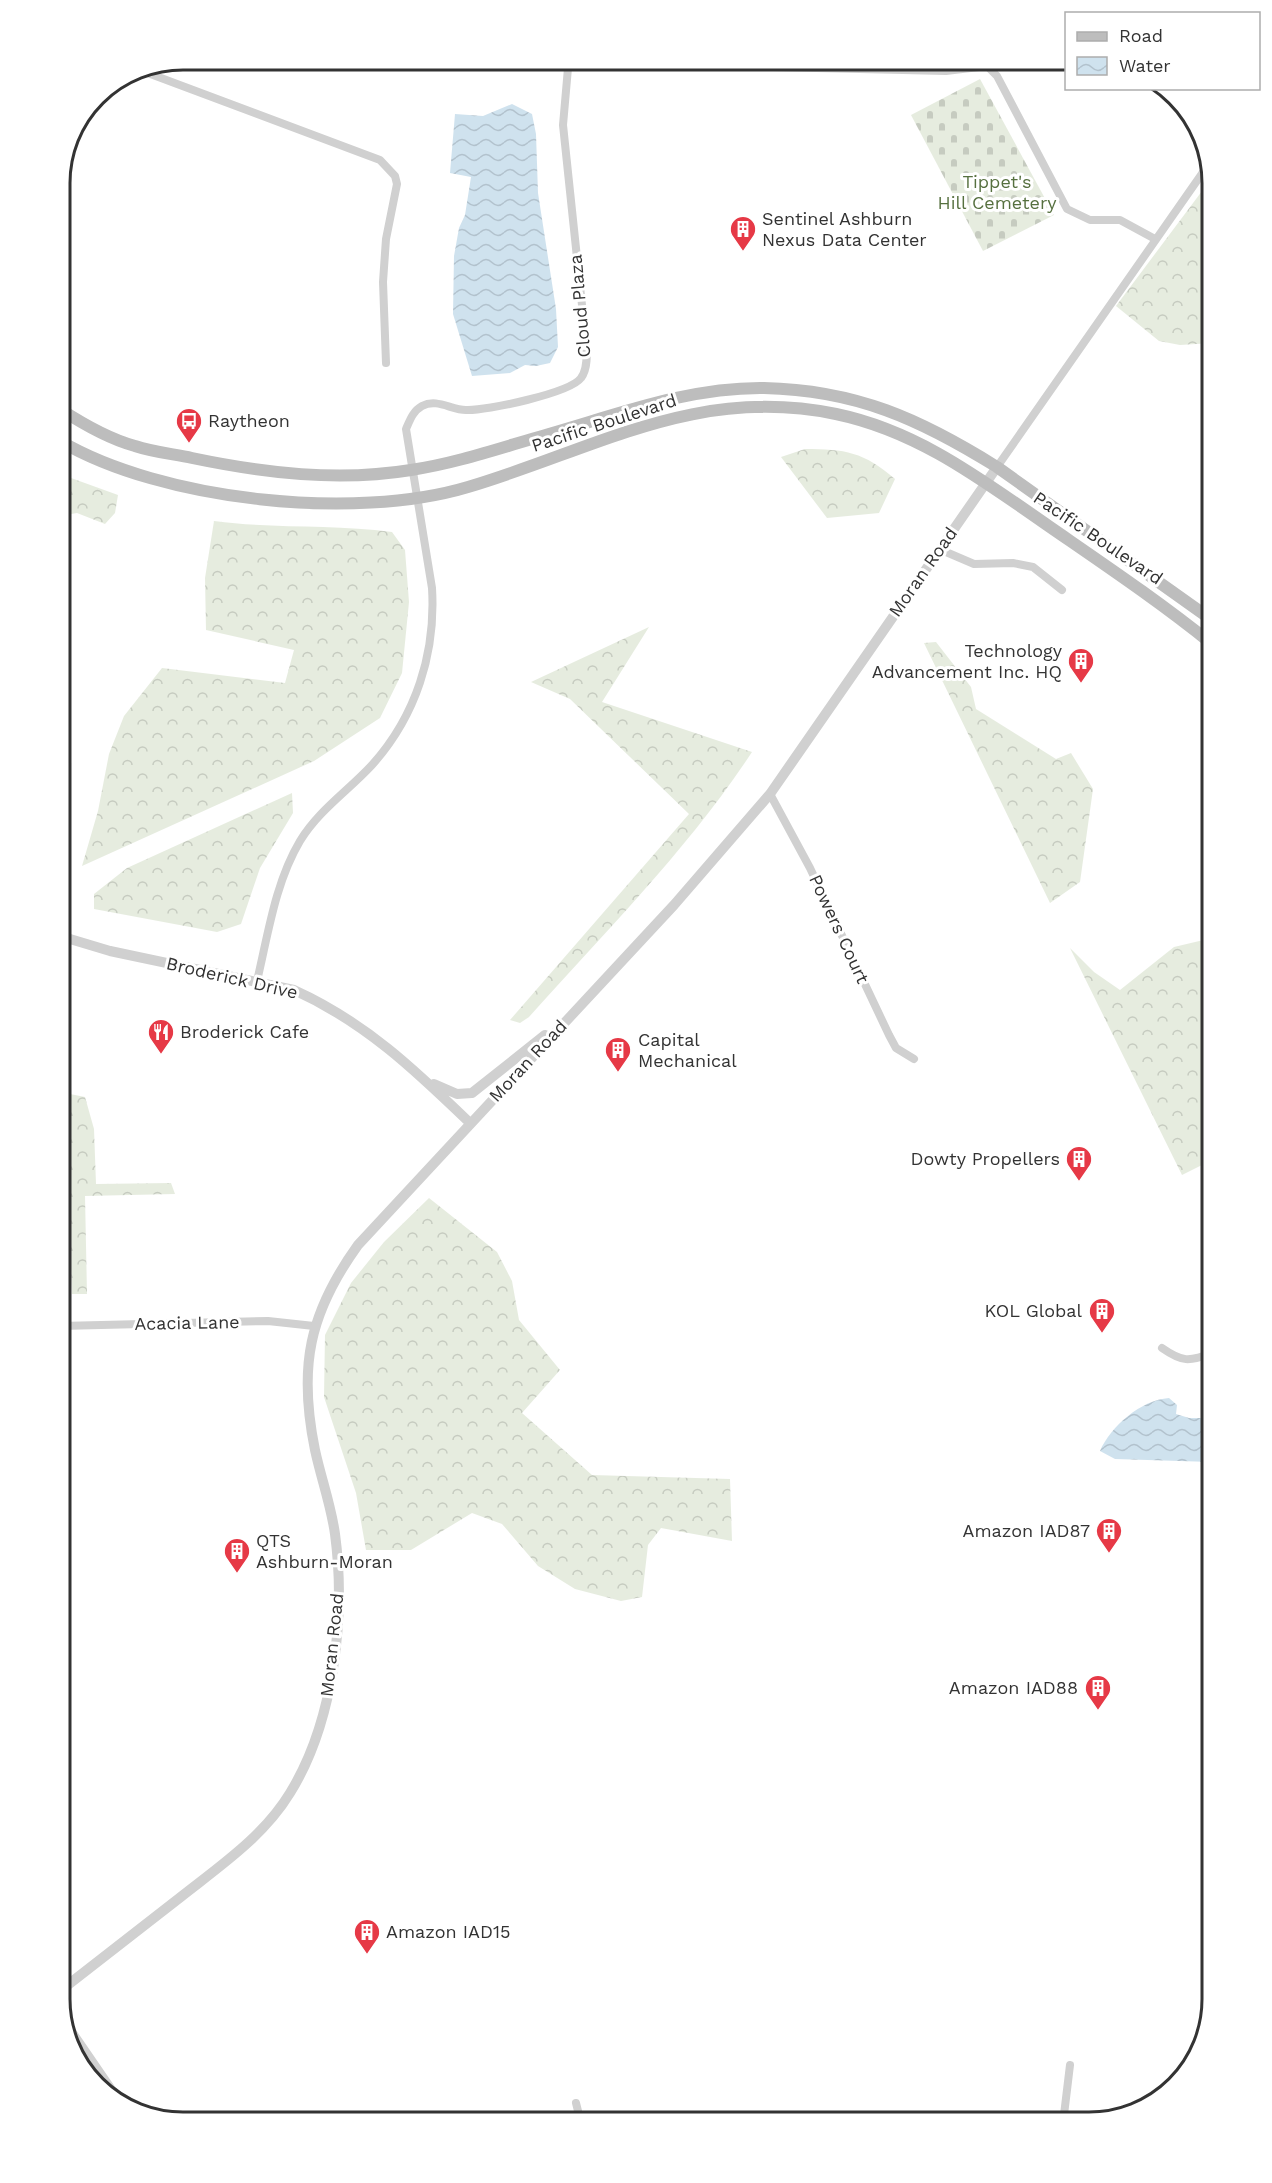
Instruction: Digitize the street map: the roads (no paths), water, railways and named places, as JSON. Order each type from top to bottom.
[{"type":"main road","name":"Pacific Boulevard","points":[[71,416],[83,424],[134,446],[226,465],[311,476],[411,470],[680,397],[762,388],[831,395],[874,405],[934,429],[997,467],[1202,613]]},
{"type":"main road","name":"Pacific Boulevard","points":[[71,447],[86,456],[151,479],[242,496],[286,502],[331,504],[417,499],[466,488],[655,422],[701,412],[749,406],[800,409],[858,419],[923,444],[986,483],[1162,604],[1202,636]]},
{"type":"street","name":"Cloud Plaza","points":[[411,470],[406,429],[414,412],[423,405],[438,403],[467,410],[555,393],[572,387],[582,377],[587,354],[563,125],[568,70]]},
{"type":"street","points":[[992,71],[997,76],[1067,209],[1090,220],[1120,220],[1155,239]]},
{"type":"street","points":[[154,75],[380,160],[388,166],[397,184],[386,239],[383,282],[386,363]]},
{"type":"street","name":"Moran Road","points":[[70,1983],[217,1869],[258,1833],[290,1794],[315,1744],[330,1686],[339,1586],[332,1514],[315,1452],[308,1407],[308,1363],[314,1326],[326,1296],[358,1245],[682,896],[770,794],[1201,175]]},
{"type":"street","points":[[257,981],[279,893],[300,842],[320,814],[372,765],[394,737],[414,701],[427,663],[434,612],[432,588],[411,470]]},
{"type":"street","points":[[939,549],[974,564],[1013,563],[1033,567],[1062,590]]},
{"type":"street","name":"Powers Court","points":[[770,794],[810,868],[896,1048],[914,1059]]},
{"type":"street","name":"Broderick Drive","points":[[71,939],[111,951],[294,990],[345,1015],[393,1051],[470,1123]]},
{"type":"street","points":[[425,1080],[457,1094],[472,1093],[578,1008]]},
{"type":"street","name":"Acacia Lane","points":[[70,1326],[268,1321],[314,1326]]},
{"type":"street","points":[[1162,1348],[1179,1360],[1202,1357]]},
{"type":"street","points":[[79,2042],[107,2082]]},
{"type":"street","points":[[1064,2112],[1070,2065]]},
{"type":"street","points":[[576,2103],[578,2112]]},
{"type":"water","points":[[512,104],[532,114],[536,134],[538,193],[556,309],[558,347],[550,363],[536,366],[525,365],[510,373],[472,376],[453,314],[454,256],[459,228],[465,215],[471,177],[450,173],[455,114],[483,116]]},
{"type":"water","points":[[1169,1398],[1177,1405],[1176,1414],[1189,1418],[1202,1418],[1202,1462],[1115,1459],[1100,1451],[1111,1432],[1128,1416],[1158,1400]]},
{"type":"place","name":"Sentinel Ashburn Nexus Data Center","points":[[743,252]]},
{"type":"place","name":"Raytheon","points":[[189,444]]},
{"type":"place","name":"Technology Advancement Inc. HQ","points":[[1081,684]]},
{"type":"place","name":"Broderick Cafe","points":[[161,1055]]},
{"type":"place","name":"Capital Mechanical","points":[[618,1073]]},
{"type":"place","name":"Dowty Propellers","points":[[1079,1182]]},
{"type":"place","name":"KOL Global","points":[[1102,1334]]},
{"type":"place","name":"Amazon IAD87","points":[[1109,1554]]},
{"type":"place","name":"QTS Ashburn-Moran","points":[[237,1574]]},
{"type":"place","name":"Amazon IAD88","points":[[1098,1711]]},
{"type":"place","name":"Amazon IAD15","points":[[367,1955]]},
{"type":"park label","name":"Tippet's Hill Cemetery","points":[[997,192]]}]
